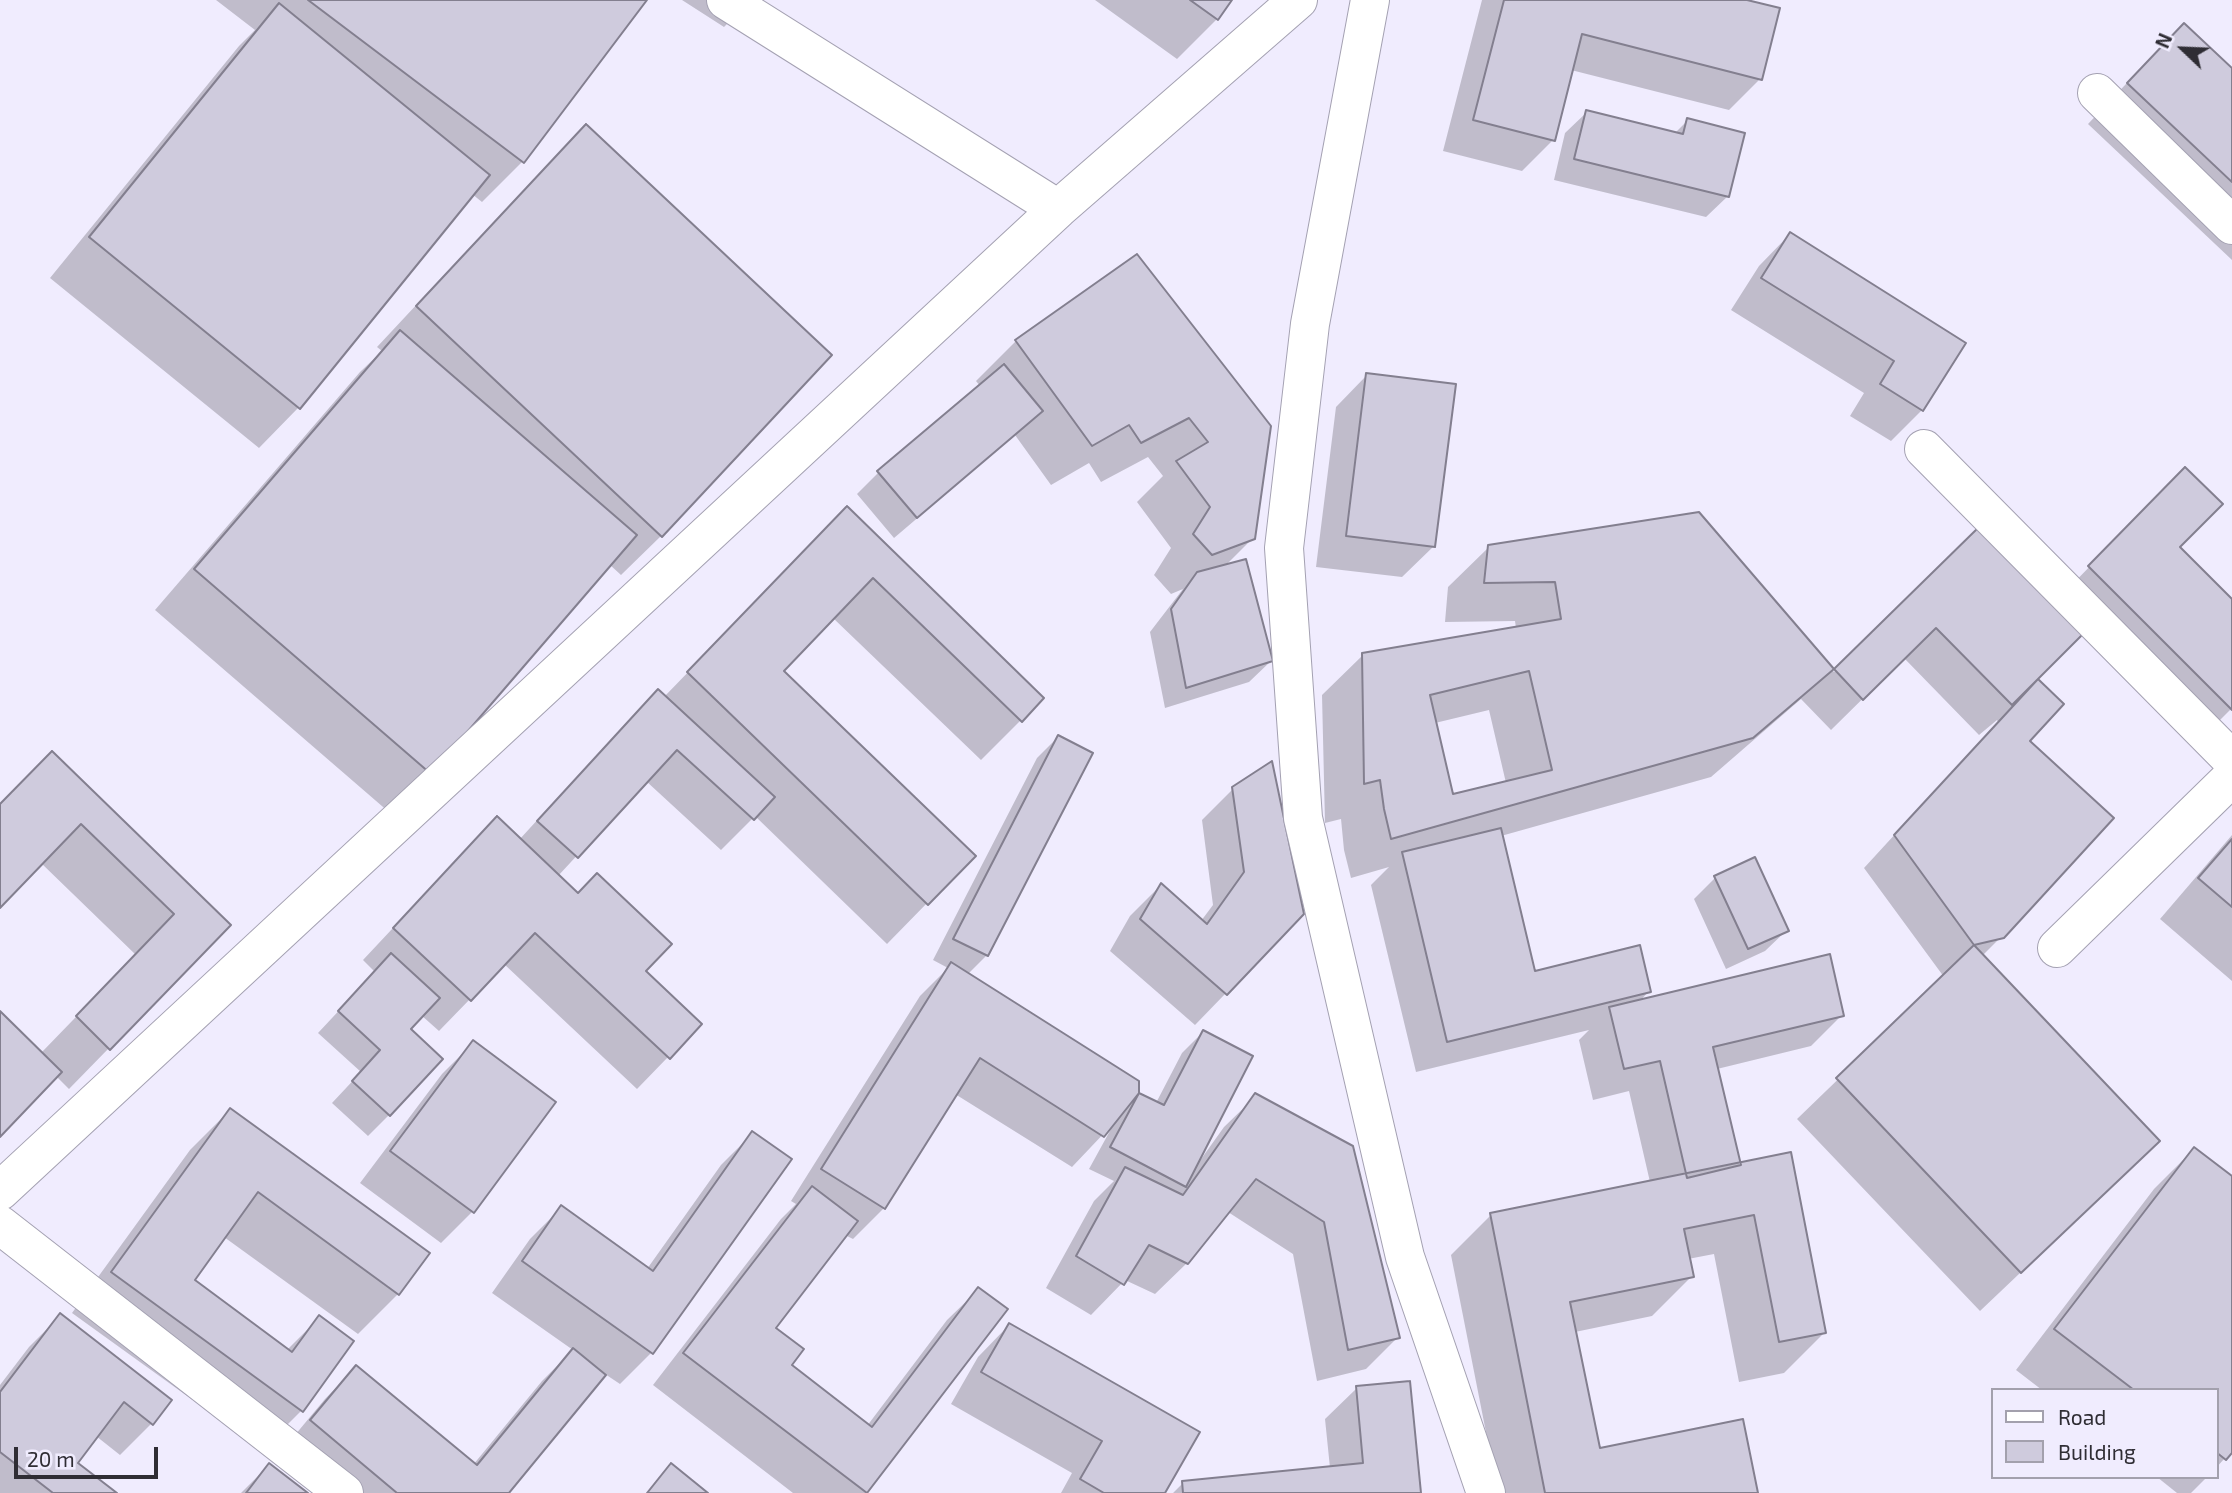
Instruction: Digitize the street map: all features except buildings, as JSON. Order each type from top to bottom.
[{"type":"street","points":[[726,0],[1058,209]]},
{"type":"street","points":[[0,1191],[1058,209],[1298,0]]},
{"type":"street","points":[[1370,0],[1310,324],[1284,548],[1303,818],[1405,1257],[1486,1493]]},
{"type":"street","points":[[2097,93],[2232,225]]},
{"type":"street","points":[[1924,449],[2232,760]]},
{"type":"street","points":[[2057,948],[2232,777]]},
{"type":"street","points":[[0,1225],[344,1493]]}]
